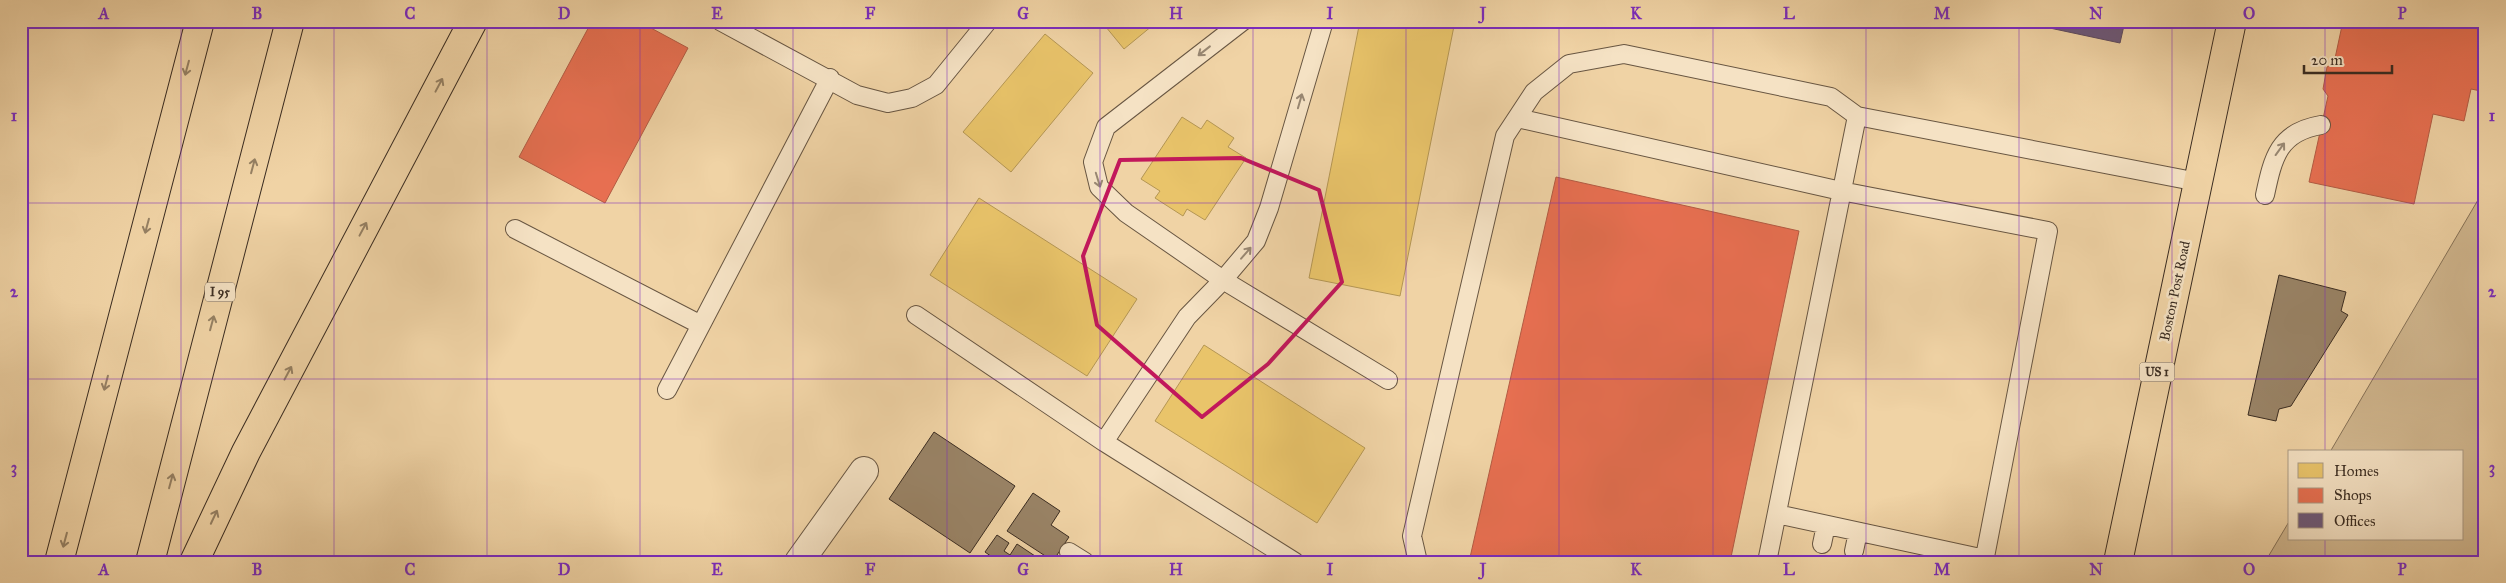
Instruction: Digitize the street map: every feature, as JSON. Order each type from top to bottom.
[{"type":"main road","points":[[60,562],[200,21]]},
{"type":"main road","name":"I 95","points":[[150,562],[290,21]]},
{"type":"main road","points":[[194,562],[246,452],[473,21]]},
{"type":"main road","name":"Boston Post Road","points":[[2118,562],[2232,21]]},
{"type":"street","points":[[799,562],[864,471]]},
{"type":"lane","points":[[720,21],[830,78],[857,95],[874,101],[888,103],[912,98],[936,85],[988,21]]},
{"type":"lane","points":[[1243,21],[1106,127],[1093,162],[1099,187],[1126,214],[1223,280],[1388,380]]},
{"type":"lane","points":[[1104,442],[1187,317],[1223,280],[1256,241],[1269,208],[1324,21]]},
{"type":"lane","points":[[1418,562],[1412,536],[1505,136],[1534,92],[1569,64],[1624,54],[1831,97],[1857,116],[2198,182]]},
{"type":"lane","points":[[667,390],[830,78]]},
{"type":"lane","points":[[1767,562],[1857,116]]},
{"type":"lane","points":[[1517,118],[1841,191],[2048,231],[1984,560],[1899,549],[1858,532],[1777,514]]},
{"type":"lane","points":[[2265,195],[2271,166],[2278,149],[2304,128],[2321,125]]},
{"type":"lane","points":[[515,229],[701,325]]},
{"type":"lane","points":[[916,315],[1104,442],[1296,562]]},
{"type":"lane","points":[[1822,544],[1826,524]]},
{"type":"lane","points":[[1854,551],[1858,532]]},
{"type":"lane","points":[[1069,552],[1085,562]]},
{"type":"highlighted area","points":[[1241,158],[1319,190],[1342,282],[1268,364],[1202,417],[1097,325],[1083,256],[1120,160]]},
{"type":"shaded area","points":[[2485,188],[2485,562],[2265,562],[2288,523],[2288,540],[2464,540],[2464,450],[2331,450]]},
{"type":"building: Homes","points":[[1101,21],[1158,21],[1124,49]]},
{"type":"building: Homes","points":[[1360,21],[1432,21],[1454,26],[1400,296],[1309,278]]},
{"type":"building: Homes","points":[[1045,34],[1093,73],[1011,172],[963,132]]},
{"type":"building: Homes","points":[[1182,117],[1201,129],[1207,120],[1234,138],[1228,147],[1246,158],[1205,220],[1187,209],[1183,216],[1155,198],[1160,191],[1141,179]]},
{"type":"building: Homes","points":[[979,198],[1137,299],[1087,376],[930,275]]},
{"type":"building: Homes","points":[[1204,345],[1365,448],[1317,523],[1155,421]]},
{"type":"building: Shops","points":[[592,21],[638,21],[688,48],[605,203],[519,157]]},
{"type":"building: Shops","points":[[2343,21],[2485,21],[2485,72],[2481,91],[2471,89],[2464,121],[2433,114],[2414,204],[2309,182],[2328,96],[2323,89],[2327,67],[2334,63]]},
{"type":"building: Shops","points":[[1556,177],[1799,231],[1730,562],[1469,562]]},
{"type":"building: Offices","points":[[2017,21],[2125,21],[2120,43]]},
{"type":"building: Other","points":[[2279,275],[2346,292],[2341,311],[2348,315],[2291,406],[2279,409],[2276,421],[2248,415]]},
{"type":"building: Other","points":[[934,432],[1015,486],[970,553],[889,499]]},
{"type":"building: Other","points":[[1033,493],[1060,511],[1051,525],[1069,537],[1053,561],[1007,531]]},
{"type":"building: Other","points":[[997,535],[1009,543],[1004,551],[1010,555],[1017,544],[1044,562],[1015,562],[1009,558],[1006,562],[999,562],[985,552]]}]
